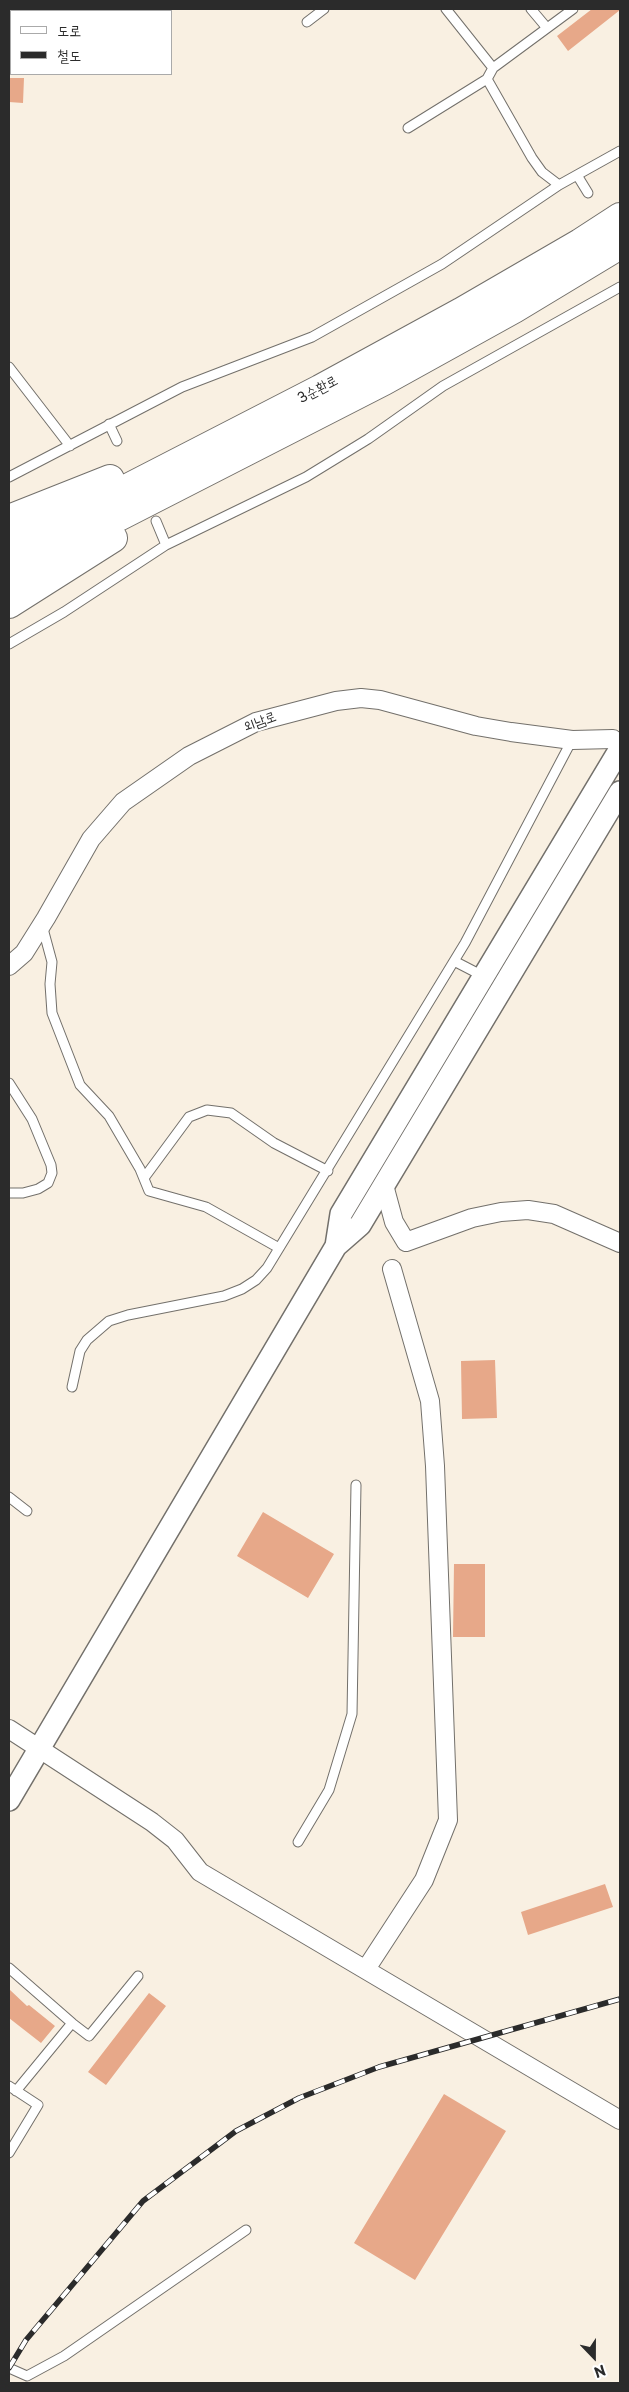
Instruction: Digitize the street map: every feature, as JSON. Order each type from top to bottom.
[{"type":"highway","name":"3순환로","points":[[9,574],[258,433],[580,243],[620,217]]},
{"type":"highway","name":"3순환로","points":[[9,549],[258,433],[384,382],[506,314],[620,245]]},
{"type":"highway","points":[[9,519],[258,433]]},
{"type":"highway","points":[[9,604],[258,433]]},
{"type":"street","name":"외남로","points":[[9,966],[24,953],[91,839],[123,802],[189,756],[256,722],[336,701],[361,698],[380,700],[476,726],[572,740],[617,744]]},
{"type":"street","points":[[9,1800],[336,1246],[360,1225],[384,1185],[494,981],[617,744]]},
{"type":"street","points":[[336,1246],[341,1214],[620,792]]},
{"type":"street","points":[[384,1185],[394,1222],[406,1242],[472,1218],[501,1212],[528,1210],[554,1214],[620,1243]]},
{"type":"street","points":[[366,1969],[424,1880],[448,1820],[435,1466],[430,1401],[392,1269]]},
{"type":"street","points":[[9,1729],[152,1822],[175,1840],[200,1872],[620,2120]]},
{"type":"lane","points":[[306,22],[324,9]]},
{"type":"lane","points":[[446,9],[493,68]]},
{"type":"lane","points":[[531,9],[547,28]]},
{"type":"lane","points":[[408,128],[486,79],[493,68],[573,9]]},
{"type":"lane","points":[[486,79],[532,158],[542,172],[559,185]]},
{"type":"lane","points":[[9,478],[182,387],[312,337],[442,264],[559,185],[620,151]]},
{"type":"lane","points":[[577,176],[588,193]]},
{"type":"lane","points":[[9,644],[64,612],[166,545],[306,477],[368,439],[443,386],[620,287]]},
{"type":"lane","points":[[9,367],[70,446]]},
{"type":"lane","points":[[109,424],[117,441]]},
{"type":"lane","points":[[156,521],[166,545]]},
{"type":"lane","points":[[72,1387],[80,1351],[92,1335],[110,1321],[128,1315],[224,1296],[242,1289],[256,1280],[279,1248],[328,1171],[454,961],[572,740]]},
{"type":"lane","points":[[42,925],[52,962],[50,984],[52,1013],[80,1085],[109,1116],[144,1178],[149,1191],[206,1207],[279,1248]]},
{"type":"lane","points":[[454,961],[494,981]]},
{"type":"lane","points":[[9,1084],[32,1119],[51,1165],[52,1173],[48,1183],[38,1189],[24,1193],[9,1193]]},
{"type":"lane","points":[[144,1178],[189,1117],[207,1110],[231,1112],[274,1143],[328,1171]]},
{"type":"lane","points":[[298,1842],[328,1790],[352,1714],[356,1485]]},
{"type":"lane","points":[[9,1498],[28,1511]]},
{"type":"lane","points":[[9,1968],[89,2036],[138,1976]]},
{"type":"lane","points":[[9,2153],[38,2105],[12,2088],[72,2023]]},
{"type":"lane","points":[[9,2368],[27,2376],[64,2356],[246,2230]]},
{"type":"building","points":[[592,9],[620,10],[568,51],[557,36]]},
{"type":"building","points":[[9,78],[24,78],[23,103],[9,102]]},
{"type":"building","points":[[495,1360],[497,1418],[462,1419],[461,1361]]},
{"type":"building","points":[[263,1512],[334,1554],[308,1598],[237,1556]]},
{"type":"building","points":[[454,1564],[485,1564],[485,1637],[453,1637]]},
{"type":"building","points":[[605,1884],[613,1907],[528,1935],[521,1912]]},
{"type":"building","points":[[9,1989],[27,2006],[29,2005],[55,2026],[41,2043],[9,2018]]},
{"type":"building","points":[[149,1993],[166,2006],[106,2085],[88,2072]]},
{"type":"building","points":[[444,2094],[506,2131],[415,2280],[354,2243]]},
{"type":"railway","points":[[9,2368],[26,2340],[143,2201],[236,2131],[299,2098],[379,2067],[620,1999]]}]
